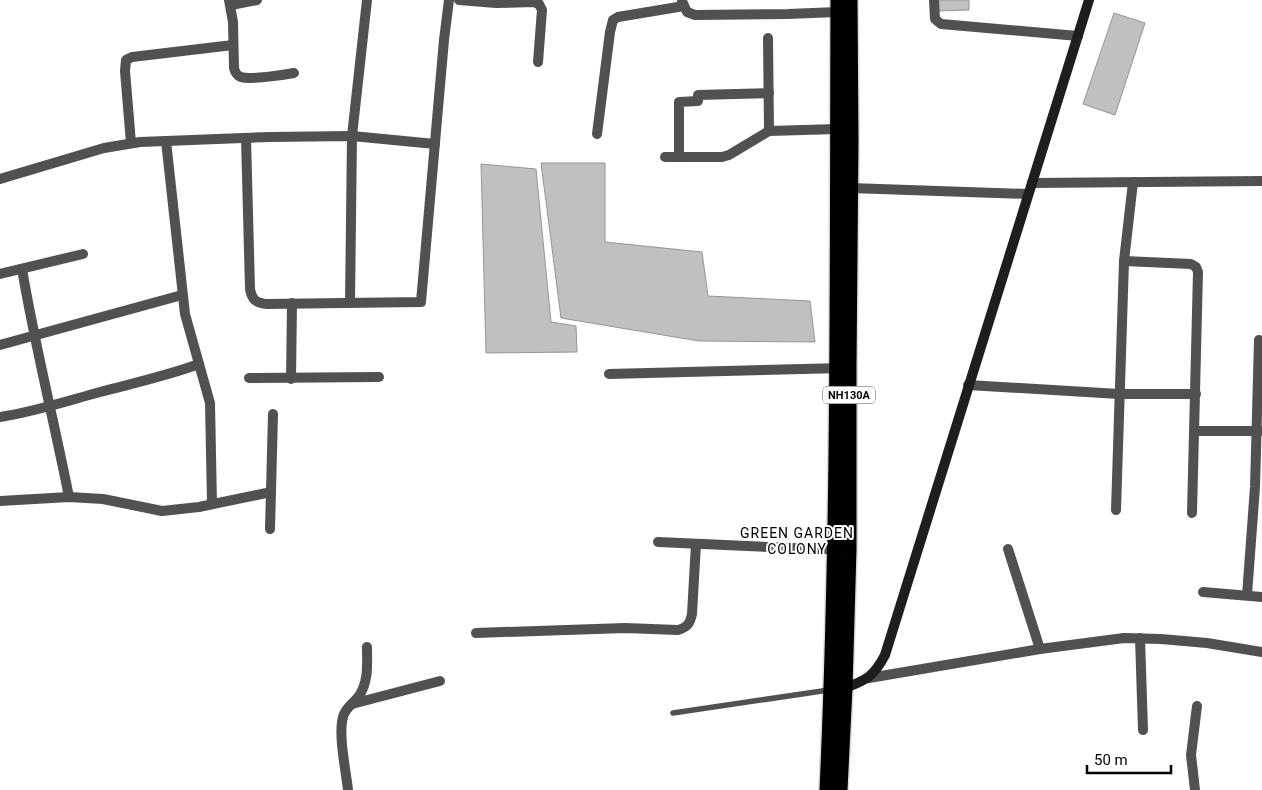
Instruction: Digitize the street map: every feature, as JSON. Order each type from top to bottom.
[{"type":"highway","name":"NH130A","points":[[840,790],[835,549],[850,188],[842,136],[850,0]]},
{"type":"highway","name":"NH130A","points":[[827,790],[838,689],[849,549],[843,368],[842,136],[838,6]]},
{"type":"street","points":[[257,0],[230,2],[235,72],[239,77],[249,78],[294,74]]},
{"type":"street","points":[[350,303],[352,136],[367,0]]},
{"type":"street","points":[[246,138],[251,295],[254,300],[262,303],[421,302],[449,0]]},
{"type":"street","points":[[459,0],[537,2],[542,7],[538,62]]},
{"type":"street","points":[[934,0],[935,19],[941,24],[1078,36]]},
{"type":"street","points":[[869,678],[885,655],[1089,0]]},
{"type":"street","points":[[597,134],[610,32],[613,20],[618,17],[683,3],[690,14],[695,15],[838,6]]},
{"type":"street","points":[[768,38],[769,131]]},
{"type":"street","points":[[131,143],[125,71],[126,60],[132,57],[233,45]]},
{"type":"street","points":[[679,157],[678,102],[698,102],[698,95],[768,93]]},
{"type":"street","points":[[665,156],[722,157],[738,150],[769,131],[842,136]]},
{"type":"street","points":[[0,179],[104,148],[131,143],[352,136],[435,144]]},
{"type":"street","points":[[166,141],[182,295],[187,323],[209,396],[211,412],[212,504]]},
{"type":"street","points":[[1032,183],[1262,181]]},
{"type":"street","points":[[1116,510],[1124,262],[1133,182]]},
{"type":"street","points":[[850,188],[1028,194]]},
{"type":"street","points":[[0,274],[83,254]]},
{"type":"street","points":[[1124,262],[1191,264],[1197,269],[1199,275],[1192,513]]},
{"type":"street","points":[[22,269],[68,497]]},
{"type":"street","points":[[0,345],[182,295]]},
{"type":"street","points":[[291,379],[292,303]]},
{"type":"street","points":[[1247,595],[1259,431],[1259,340]]},
{"type":"street","points":[[0,417],[163,377],[199,364]]},
{"type":"street","points":[[609,374],[843,368]]},
{"type":"street","points":[[249,378],[379,377]]},
{"type":"street","points":[[968,385],[1119,394],[1196,394]]},
{"type":"street","points":[[270,529],[272,414]]},
{"type":"street","points":[[1195,431],[1259,431]]},
{"type":"street","points":[[0,501],[68,497],[120,502],[162,511],[212,504],[271,492]]},
{"type":"street","points":[[658,542],[835,549]]},
{"type":"street","points":[[476,633],[616,628],[678,630],[684,628],[689,624],[692,614],[696,544]]},
{"type":"street","points":[[1008,549],[1040,649]]},
{"type":"street","points":[[1203,592],[1262,597]]},
{"type":"street","points":[[838,689],[869,678],[1040,649],[1124,638],[1208,643],[1262,652]]},
{"type":"street","points":[[1140,638],[1143,730]]},
{"type":"street","points":[[348,790],[342,727],[344,714],[358,698],[364,686],[367,672],[367,647]]},
{"type":"street","points":[[352,704],[440,681]]},
{"type":"street","points":[[1195,790],[1191,755],[1197,706]]},
{"type":"lane","points":[[673,712],[838,689]]},
{"type":"building","points":[[938,0],[969,0],[969,10],[938,11]]},
{"type":"building","points":[[1114,13],[1145,23],[1115,115],[1083,104]]},
{"type":"building","points":[[541,163],[605,163],[605,242],[702,252],[708,296],[810,301],[815,342],[699,341],[561,318]]},
{"type":"building","points":[[481,164],[536,169],[551,322],[576,326],[577,352],[486,353]]},
{"type":"district","name":"GREEN GARDEN COLONY","points":[[797,542]]}]
